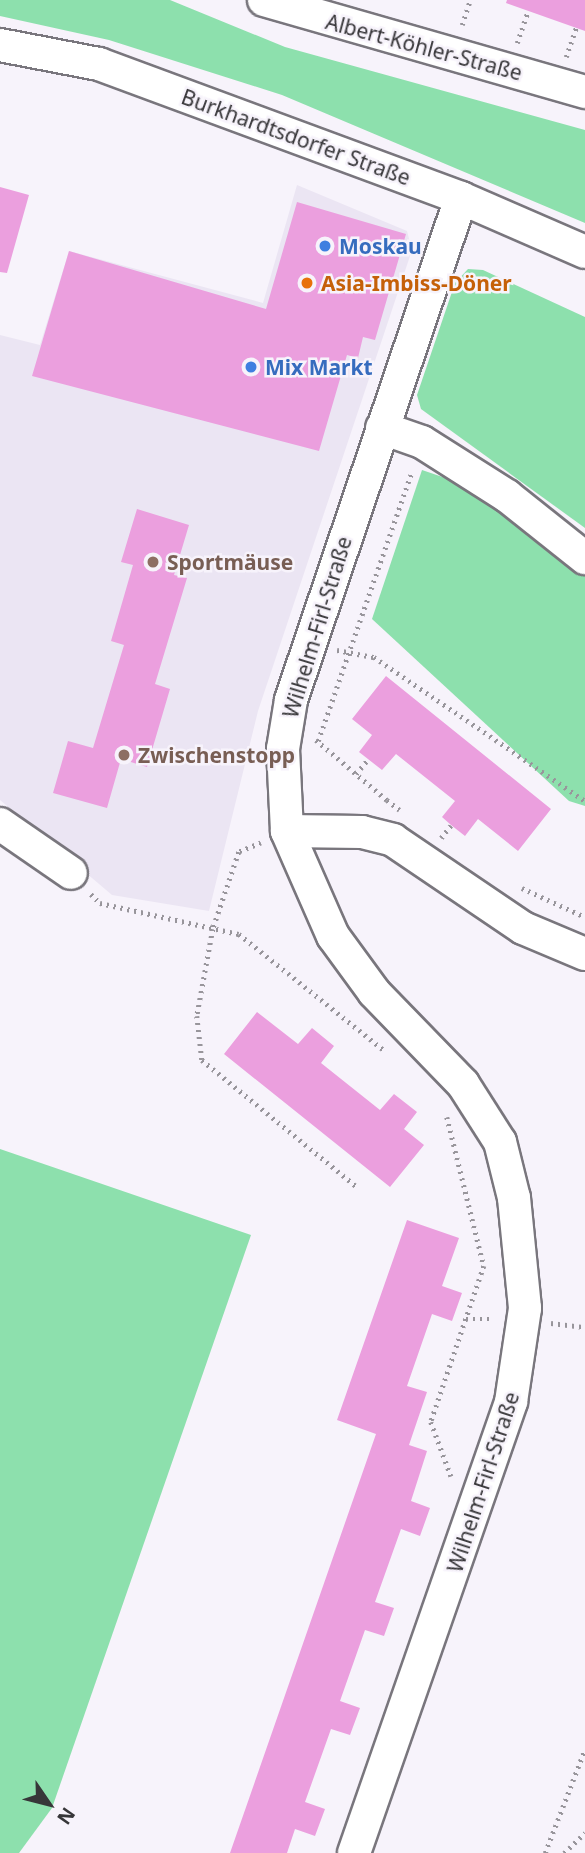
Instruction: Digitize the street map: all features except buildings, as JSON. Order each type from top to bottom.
[{"type":"street","name":"Albert-Köhler-Straße","points":[[264,0],[585,92]]},
{"type":"street","name":"Burkhardtsdorfer Straße","points":[[0,45],[99,64],[461,198],[585,252]]},
{"type":"street","name":"Wilhelm-Firl-Straße","points":[[354,1853],[511,1402],[525,1308],[514,1198],[500,1142],[463,1084],[374,992],[333,936],[287,831],[281,797],[286,728],[309,645],[461,198]]},
{"type":"street","points":[[382,428],[422,442],[507,496],[585,558]]},
{"type":"street","points":[[0,824],[71,873]]},
{"type":"street","points":[[287,831],[380,837],[419,852],[523,928],[585,954]]},
{"type":"path","points":[[524,24],[528,11]]},
{"type":"path","points":[[573,38],[576,28]]},
{"type":"path","points":[[318,741],[422,442]]},
{"type":"path","points":[[309,645],[374,657],[585,801]]},
{"type":"path","points":[[286,728],[318,741],[387,800],[380,837]]},
{"type":"path","points":[[356,774],[368,759]]},
{"type":"path","points":[[287,831],[239,852],[213,929],[197,1016],[202,1060],[356,1186]]},
{"type":"path","points":[[71,873],[100,903],[239,934],[396,1059]]},
{"type":"path","points":[[439,1105],[484,1266],[431,1422],[452,1474],[447,1487]]},
{"type":"path","points":[[545,1853],[585,1749]]},
{"type":"path","points":[[564,1853],[585,1833]]},
{"type":"shaded area","points":[[297,185],[407,231],[412,250],[258,711],[209,911],[112,895],[0,800],[0,335],[40,345],[69,251],[263,303]]},
{"type":"green space","points":[[0,0],[170,0],[285,47],[585,130],[585,223],[282,95],[109,40],[0,16]]},
{"type":"green space","points":[[468,269],[483,270],[585,317],[585,528],[421,409],[417,395],[455,283]]},
{"type":"green space","points":[[422,470],[472,487],[585,571],[585,806],[569,801],[372,619]]},
{"type":"green space","points":[[0,1149],[251,1235],[52,1808],[19,1853],[0,1853]]},
{"type":"place","name":"Moskau","points":[[325,246]]},
{"type":"place","name":"Asia-Imbiss-Döner","points":[[307,283]]},
{"type":"place","name":"Mix Markt","points":[[251,367]]},
{"type":"place","name":"Sportmäuse","points":[[153,562]]},
{"type":"place","name":"Zwischenstopp","points":[[124,755]]}]
